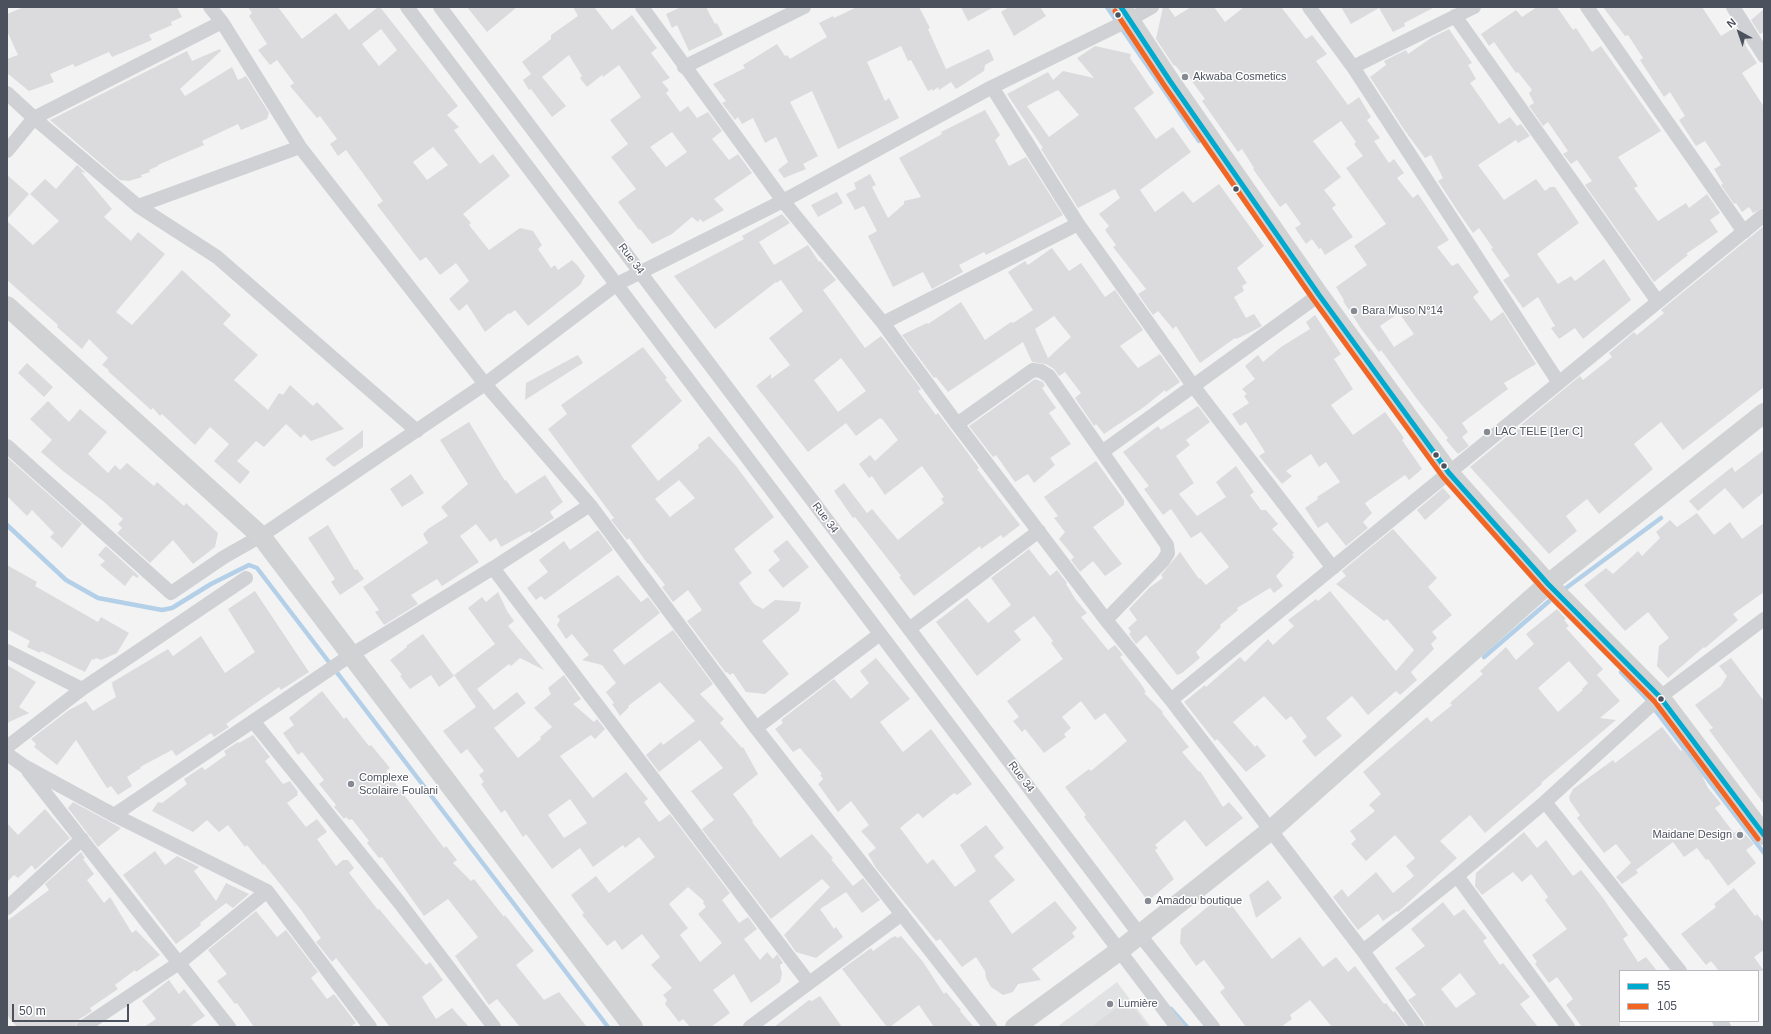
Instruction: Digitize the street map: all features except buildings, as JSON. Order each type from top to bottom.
[{"type":"street","points":[[210,7],[222,22],[300,147],[486,384],[590,505],[756,728],[990,1027]]},
{"type":"street","points":[[407,7],[1177,1027]]},
{"type":"street","name":"Rue 34","points":[[440,7],[1140,935],[1213,1027]]},
{"type":"street","points":[[642,7],[783,201],[883,323],[957,424],[1106,620],[1171,700],[1363,951],[1417,1027]]},
{"type":"street","points":[[684,66],[804,7]]},
{"type":"street","points":[[7,446],[171,592],[224,557],[261,536],[486,384],[617,284],[783,201],[1125,13],[1152,7]]},
{"type":"street","points":[[1309,7],[1352,67],[1559,383]]},
{"type":"street","points":[[1352,67],[1474,7]]},
{"type":"street","points":[[1586,7],[1744,232]]},
{"type":"street","points":[[1733,7],[1764,56]]},
{"type":"street","points":[[1125,13],[1170,81],[1319,295],[1449,473],[1548,584],[1660,697],[1764,835]]},
{"type":"street","points":[[1455,16],[1658,302]]},
{"type":"street","points":[[7,151],[34,118],[222,22]]},
{"type":"street","points":[[992,87],[1078,224],[1194,387],[1333,568]]},
{"type":"street","points":[[7,93],[34,118],[138,206],[217,257],[417,431]]},
{"type":"street","points":[[138,206],[300,147]]},
{"type":"street","points":[[1171,700],[1764,215]]},
{"type":"street","points":[[883,323],[1078,224]]},
{"type":"street","points":[[1102,452],[1194,387],[1319,295]]},
{"type":"street","points":[[7,306],[261,536],[346,658],[633,1027]]},
{"type":"street","points":[[957,424],[1033,370],[1041,371],[1049,376],[1167,545],[1168,553],[1163,561],[1106,620]]},
{"type":"street","points":[[1015,1027],[1140,935],[1271,830],[1548,584],[1764,413]]},
{"type":"street","points":[[114,815],[346,658],[493,568],[590,505]]},
{"type":"street","points":[[909,629],[1039,531]]},
{"type":"street","points":[[493,568],[809,983]]},
{"type":"street","points":[[7,747],[82,689],[246,578]]},
{"type":"street","points":[[1363,951],[1457,876],[1545,802],[1660,697],[1764,619]]},
{"type":"street","points":[[756,728],[880,634]]},
{"type":"street","points":[[7,651],[82,689]]},
{"type":"street","points":[[253,721],[399,902],[494,1027]]},
{"type":"street","points":[[7,754],[24,766],[114,815],[267,891],[366,1026]]},
{"type":"street","points":[[24,766],[179,963],[222,1025]]},
{"type":"street","points":[[1545,802],[1679,970]]},
{"type":"street","points":[[7,908],[82,839]]},
{"type":"street","points":[[1457,876],[1568,1027]]},
{"type":"street","points":[[83,1027],[179,963],[267,891]]},
{"type":"street","points":[[750,1027],[902,914]]},
{"type":"shaded area","name":"Lumière","points":[[1117,982],[1151,1027],[1057,1027]]},
{"type":"waterway","points":[[1107,7],[1199,141]]},
{"type":"waterway","points":[[1562,591],[1661,518]]},
{"type":"waterway","points":[[7,525],[66,580],[98,598],[162,610],[172,608],[211,584],[249,565],[257,568],[608,1027]]},
{"type":"waterway","points":[[1484,657],[1554,597]]},
{"type":"waterway","points":[[1621,672],[1646,698],[1764,853]]},
{"type":"waterway","points":[[1171,1009],[1187,1027]]},
{"type":"transit line","name":"55","points":[[1121,7],[1170,81],[1319,295],[1449,473],[1548,584],[1660,697],[1764,835]]},
{"type":"transit line","name":"105","points":[[1115,11],[1164,85],[1313,299],[1443,477],[1543,589],[1655,702],[1758,839]]},
{"type":"place","name":"Akwaba Cosmetics","points":[[1185,77]]},
{"type":"place","name":"Bara Muso N°14","points":[[1354,311]]},
{"type":"place","name":"LAC TELE [1er C]","points":[[1487,432]]},
{"type":"place","name":"Complexe Scolaire Foulani","points":[[351,784]]},
{"type":"place","name":"Maidane Design","points":[[1740,835]]},
{"type":"place","name":"Amadou boutique","points":[[1148,901]]},
{"type":"place","name":"Lumière","points":[[1110,1004]]}]
